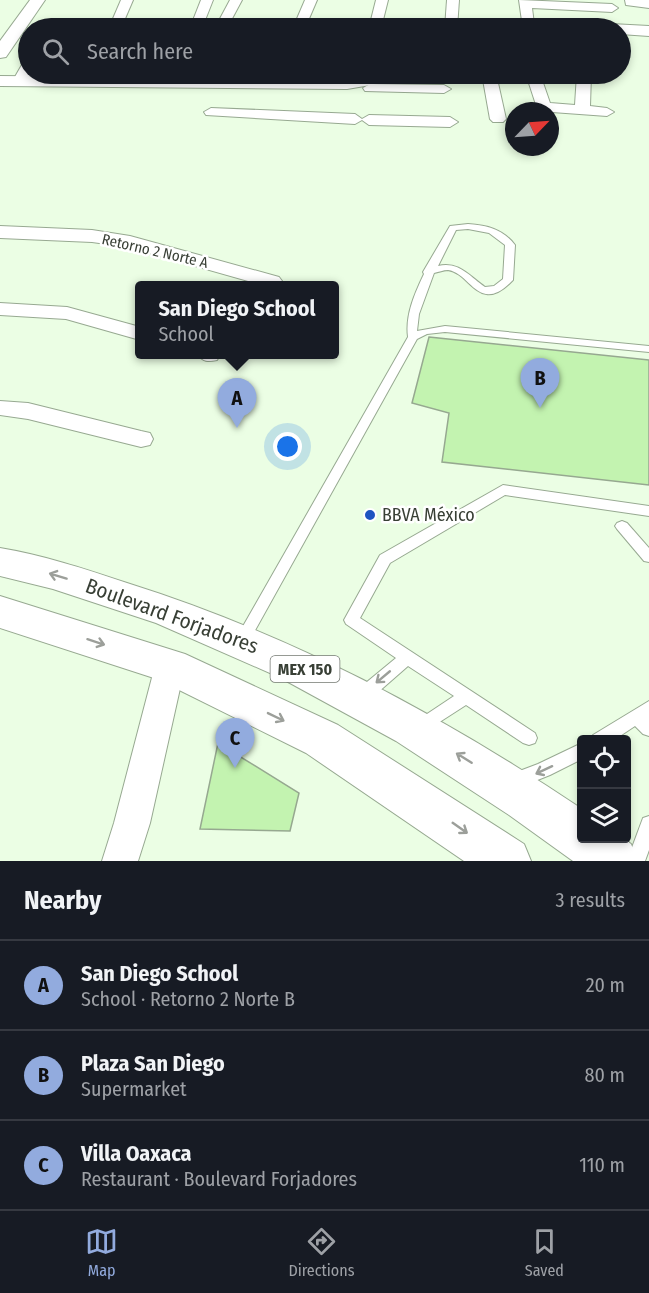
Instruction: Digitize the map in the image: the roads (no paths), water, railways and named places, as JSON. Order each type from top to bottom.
[{"type":"main road","name":"Boulevard Forjadores","points":[[0,562],[25,567],[140,601],[243,639],[361,697],[418,729],[504,783],[577,834]]},
{"type":"main road","points":[[0,612],[170,666],[322,739],[506,861]]},
{"type":"main road","name":"Boulevard Forjadores","points":[[589,843],[613,861]]},
{"type":"street","points":[[25,18],[38,0]]},
{"type":"street","points":[[119,18],[127,0]]},
{"type":"street","points":[[200,18],[207,0]]},
{"type":"street","points":[[227,18],[236,0]]},
{"type":"street","points":[[303,18],[310,0]]},
{"type":"street","points":[[378,18],[382,0]]},
{"type":"street","points":[[452,18],[453,0]]},
{"type":"street","points":[[527,18],[525,2],[612,8]]},
{"type":"street","points":[[632,5],[649,6]]},
{"type":"street","points":[[0,53],[18,28]]},
{"type":"street","points":[[631,30],[649,31]]},
{"type":"street","points":[[0,81],[18,82]]},
{"type":"street","points":[[217,84],[209,117],[362,120],[447,105]]},
{"type":"street","points":[[491,84],[498,119]]},
{"type":"street","points":[[536,84],[543,102]]},
{"type":"street","points":[[582,110],[583,84]]},
{"type":"street","points":[[370,88],[447,105]]},
{"type":"street","points":[[559,109],[607,112]]},
{"type":"street","name":"Retorno 2 Norte A","points":[[0,232],[92,236],[130,243],[272,281]]},
{"type":"street","points":[[0,309],[67,313],[135,333]]},
{"type":"street","points":[[0,408],[28,411],[141,439]]},
{"type":"street","points":[[120,861],[132,823],[170,666]]},
{"type":"lane","points":[[413,337],[412,318],[428,272],[453,228],[461,226],[490,231],[502,235],[510,245],[507,280],[502,286],[488,291],[475,288],[462,272],[454,269],[447,267],[428,272]]},
{"type":"lane","points":[[243,639],[413,337],[426,331],[445,328],[649,349]]},
{"type":"lane","points":[[529,738],[351,620],[385,559],[503,490],[649,511]]},
{"type":"lane","points":[[622,526],[649,557]]},
{"type":"lane","points":[[361,697],[406,658]]},
{"type":"lane","points":[[418,729],[467,696]]},
{"type":"lane","points":[[607,735],[643,712],[649,729]]},
{"type":"lane","points":[[504,783],[535,774],[577,753]]},
{"type":"lane","points":[[636,861],[649,824]]},
{"type":"place","name":"Plaza San Diego","points":[[540,408]]},
{"type":"place","name":"San Diego School","points":[[237,428]]},
{"type":"place","name":"BBVA México","points":[[370,515]]},
{"type":"place","name":"Villa Oaxaca","points":[[235,768]]}]
